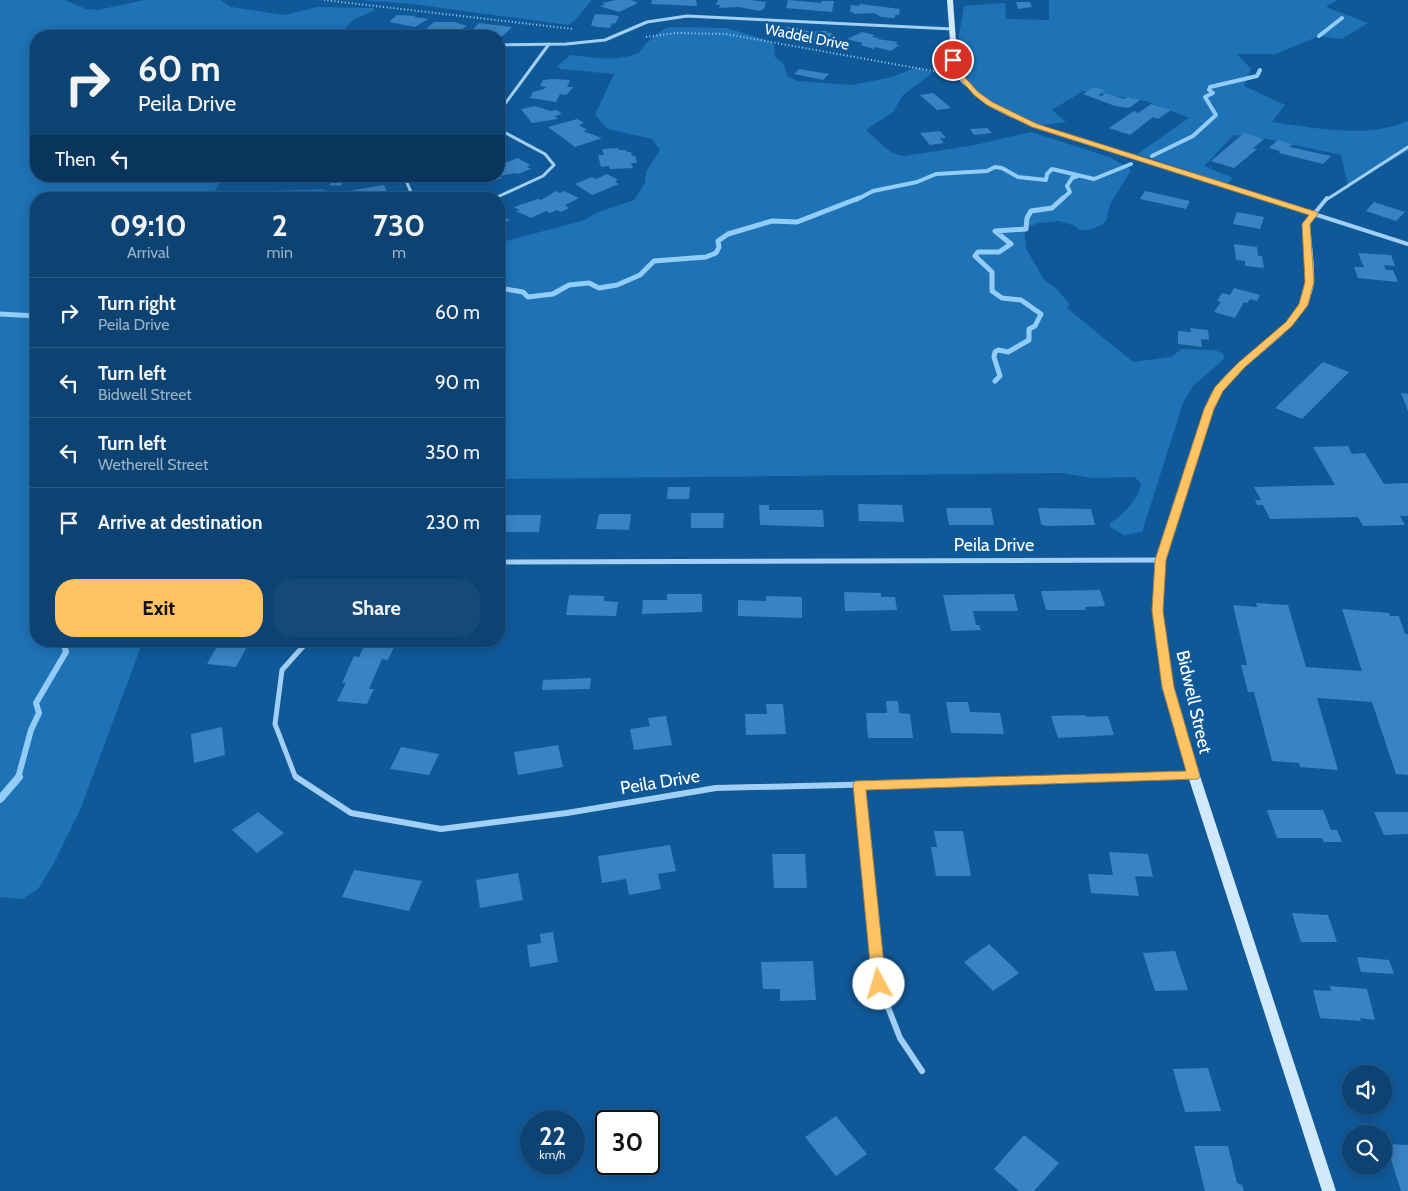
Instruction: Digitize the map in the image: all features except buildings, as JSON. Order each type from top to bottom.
[{"type":"street","points":[[950,0],[953,60],[957,72],[976,94],[989,104],[1035,126],[1408,244]]},
{"type":"street","points":[[505,45],[604,40],[620,36],[646,22],[678,17],[712,16],[952,29]]},
{"type":"street","points":[[505,104],[549,44]]},
{"type":"street","points":[[505,133],[545,154],[554,166],[543,176],[505,193]]},
{"type":"street","name":"Bidwell Street","points":[[1329,1191],[1194,776],[1168,687],[1158,611],[1160,560],[1209,409],[1218,389],[1289,324],[1304,305],[1310,282],[1306,224],[1324,200],[1408,147]]},
{"type":"street","name":"Peila Drive","points":[[505,562],[1160,560]]},
{"type":"street","name":"Peila Drive","points":[[303,647],[282,670],[275,724],[295,776],[351,813],[441,829],[567,812],[716,788],[1194,776]]},
{"type":"street","points":[[859,785],[879,984],[900,1038],[922,1071]]},
{"type":"path","points":[[324,0],[573,29]]},
{"type":"path","name":"Waddel Drive","points":[[651,36],[677,33],[726,34],[931,72],[957,72]]},
{"type":"shaded area","points":[[0,0],[65,0],[86,9],[98,10],[145,0],[220,0],[231,7],[285,15],[317,7],[372,8],[375,10],[355,19],[346,27],[347,30],[30,30],[30,182],[220,182],[215,191],[218,192],[30,192],[30,647],[141,647],[80,810],[54,863],[38,889],[22,899],[0,897]]},
{"type":"shaded area","points":[[358,0],[592,0],[568,25],[413,4]]},
{"type":"shaded area","points":[[1049,0],[1338,0],[1326,7],[1368,23],[1342,39],[1319,36],[1276,54],[1237,54],[1251,69],[1244,86],[1285,105],[1272,122],[1323,129],[1358,131],[1375,130],[1408,121],[1408,151],[1348,185],[1341,155],[1262,138],[1234,135],[1204,166],[1233,178],[1224,187],[1187,170],[1137,154],[1189,118],[1146,101],[1083,91],[1052,110],[1066,122],[1035,126],[976,94],[954,65],[964,6],[1005,3],[1006,19],[1049,20]]},
{"type":"shaded area","points":[[669,27],[726,28],[767,40],[774,45],[775,57],[783,63],[788,77],[798,81],[852,85],[892,77],[912,69],[920,68],[932,73],[902,96],[893,112],[866,130],[884,147],[899,155],[905,156],[975,145],[1031,132],[1109,157],[1129,168],[1130,172],[1110,204],[1106,221],[1102,225],[1088,230],[1079,230],[1075,226],[1059,221],[1039,223],[1024,228],[1026,248],[1044,280],[1056,288],[1070,305],[1067,306],[1068,309],[1133,362],[1171,357],[1182,349],[1213,350],[1223,353],[1224,359],[1193,386],[1183,403],[1142,532],[1124,535],[1110,527],[1110,523],[1125,511],[1137,496],[1141,484],[1135,477],[1093,478],[1062,473],[505,479],[505,241],[585,220],[596,213],[634,200],[645,183],[646,172],[660,150],[652,139],[608,129],[595,115],[614,74],[561,69],[557,66],[571,55],[597,58],[631,56],[639,53],[661,31]]},
{"type":"shaded area","points":[[321,189],[329,192],[246,192]]},
{"type":"waterway","points":[[1319,36],[1342,18]]},
{"type":"waterway","points":[[1152,156],[1193,136],[1216,115],[1205,97],[1213,93],[1209,90],[1210,87],[1257,76],[1260,70]]},
{"type":"waterway","points":[[856,200],[873,191],[917,182],[936,174],[987,171],[995,167],[1002,168],[1018,177],[1046,180],[1047,174],[1052,169],[1094,179],[1131,164]]},
{"type":"waterway","points":[[1061,200],[1070,192],[1067,186],[1072,178],[1078,176]]},
{"type":"waterway","points":[[505,289],[523,292],[528,297],[553,294],[569,285],[589,283],[599,288],[617,285],[640,275],[654,261],[706,257],[716,253],[719,247],[718,241],[728,234],[772,221],[797,222],[859,198]]},
{"type":"waterway","points":[[995,381],[1000,376],[994,357],[995,352],[998,350],[1008,352],[1029,340],[1029,329],[1035,326],[1041,314],[1021,300],[1002,298],[992,291],[992,272],[975,256],[978,252],[999,252],[1011,244],[995,231],[1026,229],[1027,218],[1031,211],[1052,208],[1063,198]]},
{"type":"waterway","points":[[0,314],[30,316]]},
{"type":"waterway","points":[[18,778],[31,730],[39,713],[36,703],[66,652],[65,647]]},
{"type":"waterway","points":[[0,799],[19,777]]},
{"type":"route","points":[[879,984],[859,785],[1194,776],[1168,687],[1158,611],[1160,560],[1209,409],[1218,389],[1289,324],[1304,305],[1310,282],[1306,224],[1314,214],[1035,126],[989,104],[976,94],[963,81],[955,69],[953,60]]}]
